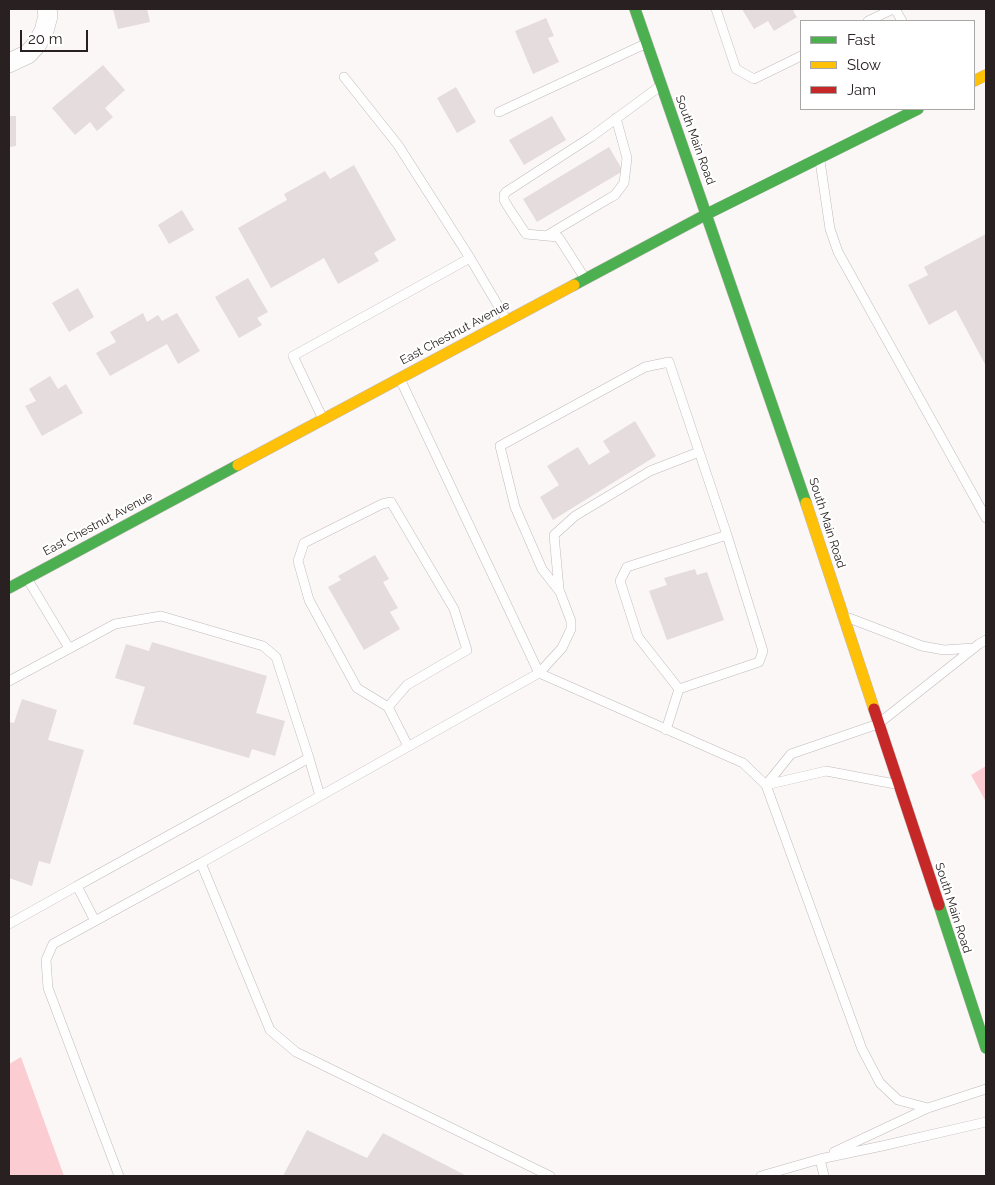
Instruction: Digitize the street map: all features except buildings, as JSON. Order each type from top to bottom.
[{"type":"main road","name":"South Main Road","points":[[635,9],[798,479],[986,1048]]},
{"type":"main road","name":"East Chestnut Avenue","points":[[9,588],[707,214],[916,110]]},
{"type":"street","points":[[9,63],[28,54],[37,44],[44,31],[48,16],[47,9]]},
{"type":"lane","points":[[716,9],[736,69],[754,79],[800,56]]},
{"type":"lane","points":[[870,20],[894,9],[901,20]]},
{"type":"lane","points":[[499,112],[647,43]]},
{"type":"lane","points":[[344,77],[398,145],[470,258],[507,321]]},
{"type":"lane","points":[[585,279],[562,241],[558,238],[526,234],[504,200],[504,196],[506,192],[616,118],[661,85]]},
{"type":"lane","points":[[546,236],[608,200],[624,183],[627,158],[616,118]]},
{"type":"lane","points":[[819,158],[830,229],[838,252],[986,518]]},
{"type":"lane","points":[[323,420],[293,356],[470,258]]},
{"type":"lane","points":[[560,592],[542,569],[514,507],[500,446],[645,367],[668,362],[727,536],[763,651],[759,662],[679,689]]},
{"type":"lane","points":[[399,379],[539,673],[744,763],[766,785],[862,1049],[880,1083],[898,1100],[928,1108]]},
{"type":"lane","points":[[119,1176],[48,988],[46,960],[53,944],[539,673],[562,648],[571,629],[560,592],[554,535],[575,516],[650,471],[699,452]]},
{"type":"lane","points":[[388,707],[407,685],[467,650],[454,609],[391,502],[382,504],[304,543],[298,561],[308,600],[357,688],[388,707],[408,746]]},
{"type":"lane","points":[[679,689],[638,636],[620,581],[626,567],[727,536]]},
{"type":"lane","points":[[27,578],[69,648]]},
{"type":"lane","points":[[9,681],[116,624],[161,616],[264,646],[276,656],[320,796]]},
{"type":"lane","points":[[843,616],[922,646],[944,650],[974,648]]},
{"type":"lane","points":[[766,785],[791,754],[878,724],[986,640]]},
{"type":"lane","points":[[666,730],[679,689]]},
{"type":"lane","points":[[9,924],[309,758]]},
{"type":"lane","points":[[766,785],[826,771],[898,785]]},
{"type":"lane","points":[[201,863],[270,1030],[296,1052],[550,1176]]},
{"type":"lane","points":[[77,886],[95,921]]},
{"type":"lane","points":[[820,1158],[928,1108],[986,1089]]},
{"type":"lane","points":[[761,1176],[820,1158],[986,1122]]},
{"type":"lane","points":[[820,1158],[824,1176]]},
{"type":"shaded area","points":[[986,766],[986,802],[971,775]]},
{"type":"shaded area","points":[[21,1057],[64,1176],[9,1176],[9,1064]]},
{"type":"traffic: fast","points":[[635,9],[806,503]]},
{"type":"traffic: fast","points":[[574,285],[707,214],[916,110]]},
{"type":"traffic: fast","points":[[9,588],[238,465]]},
{"type":"traffic: fast","points":[[939,905],[986,1048]]},
{"type":"traffic: slow","points":[[975,80],[986,75]]},
{"type":"traffic: slow","points":[[238,465],[574,285]]},
{"type":"traffic: slow","points":[[806,503],[874,709]]},
{"type":"traffic: jam","points":[[874,709],[939,905]]}]
